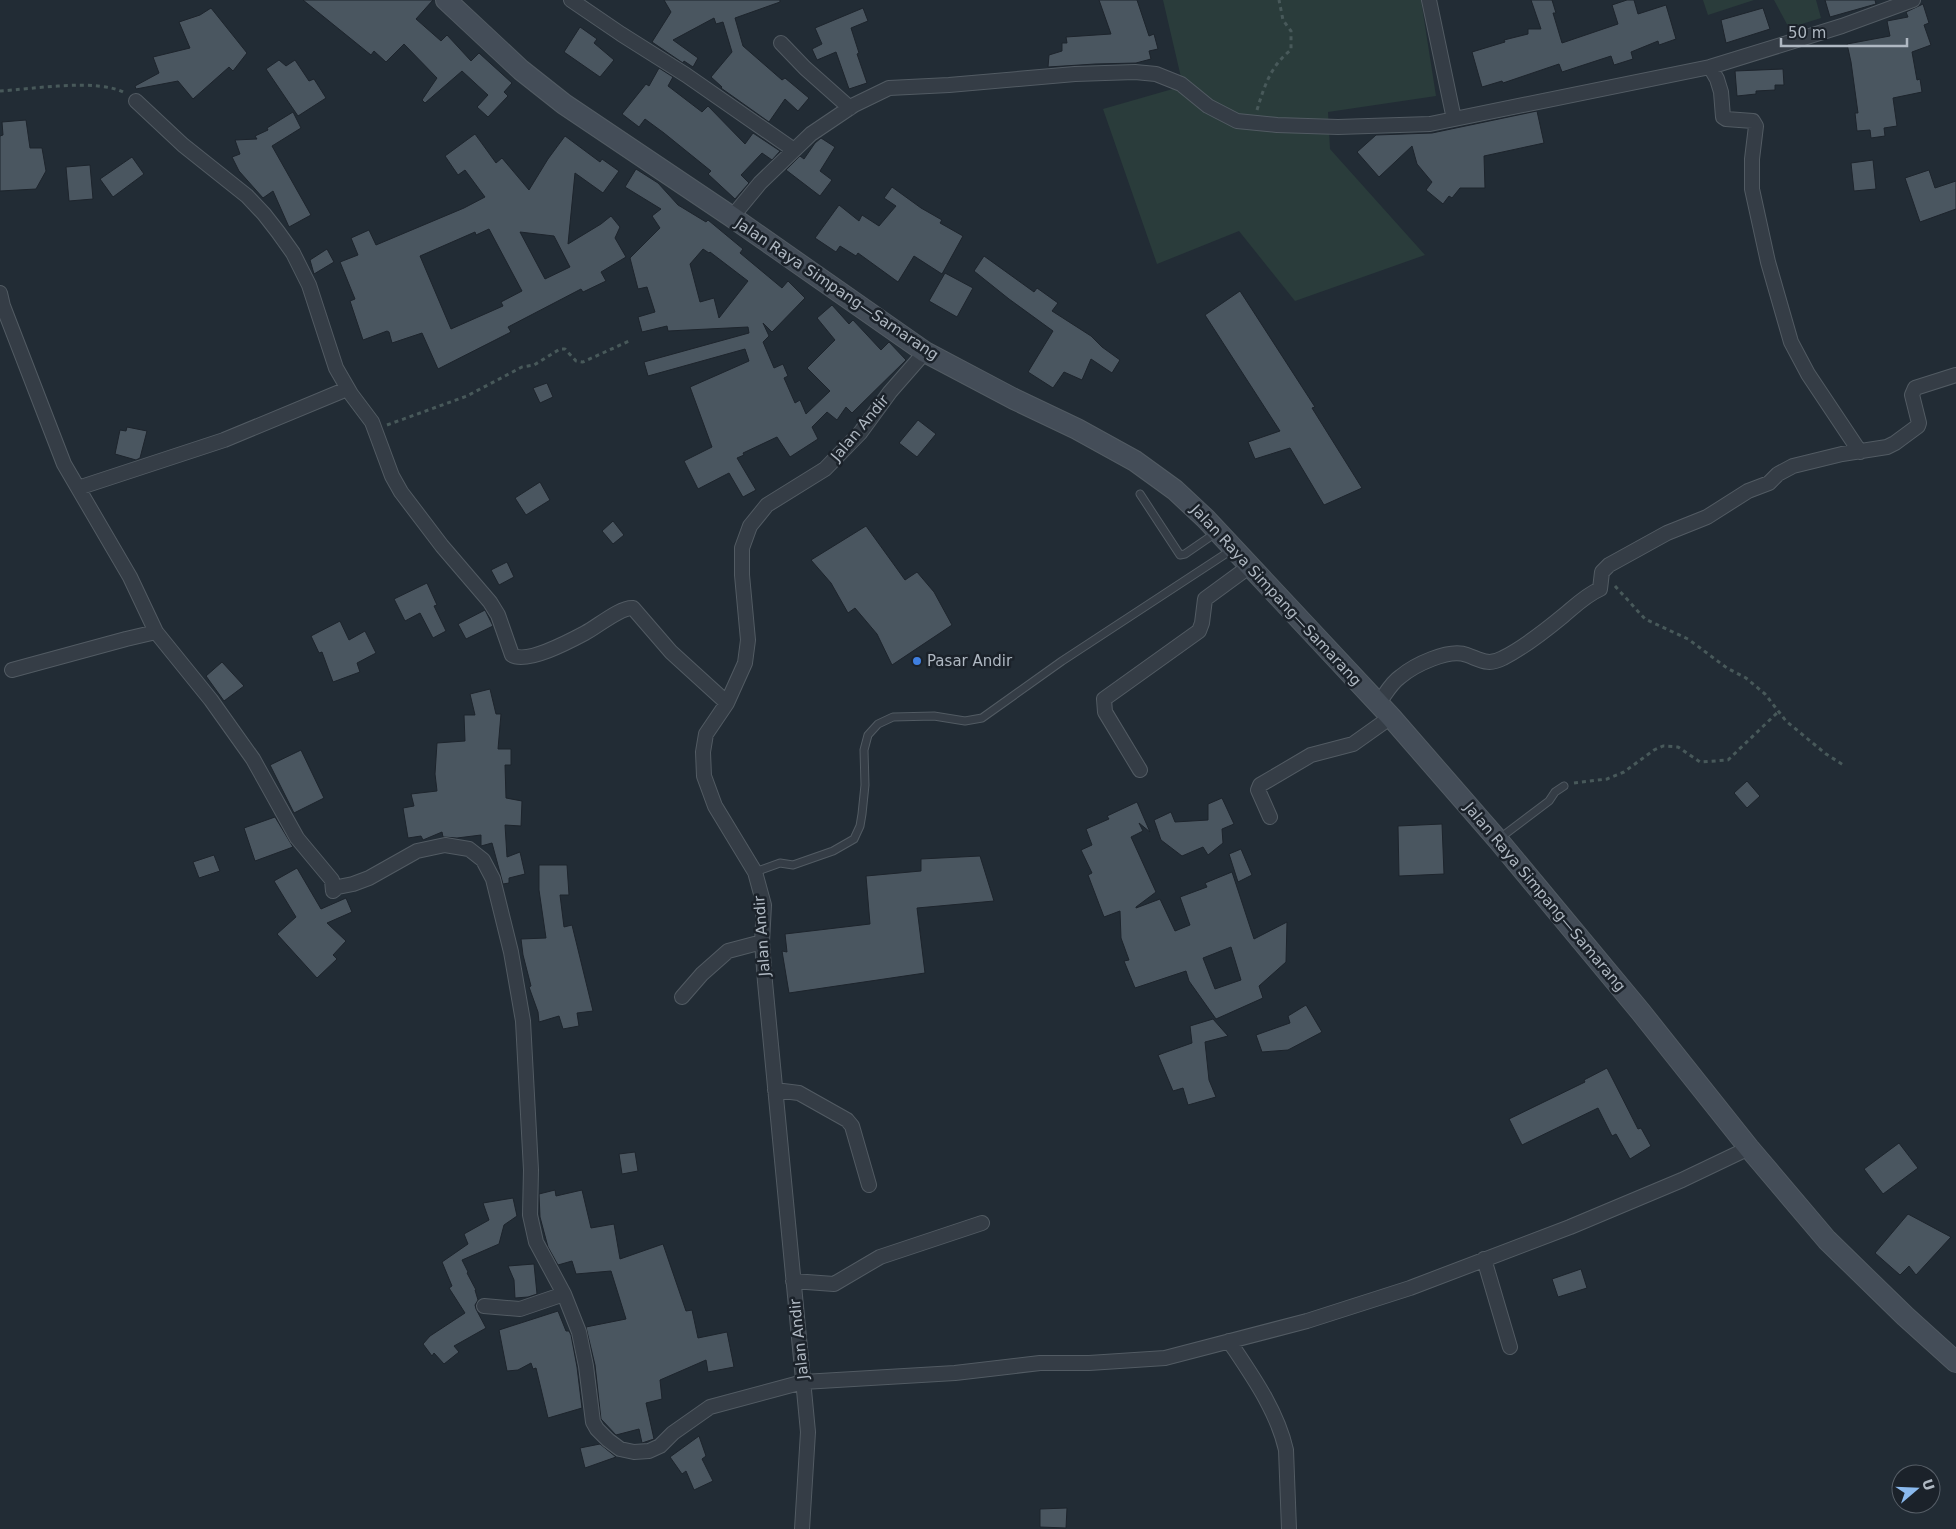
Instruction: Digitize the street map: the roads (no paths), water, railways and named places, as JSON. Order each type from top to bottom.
[{"type":"main road","name":"Jalan Raya Simpang—Samarang","points":[[446,0],[521,70],[564,104],[732,217],[925,352],[1014,399],[1077,429],[1135,461],[1175,490],[1218,532],[1384,710],[1498,840],[1640,1011],[1749,1148],[1827,1240],[1905,1316],[1956,1362]]},
{"type":"street","points":[[571,0],[686,75],[794,150]]},
{"type":"street","points":[[1429,0],[1454,119]]},
{"type":"street","points":[[732,217],[760,183],[811,134],[850,108],[889,88],[949,85],[1075,74],[1135,72],[1156,74],[1181,84],[1208,106],[1237,121],[1338,127],[1430,124],[1710,67],[1842,26],[1913,0]]},
{"type":"street","points":[[781,43],[805,68],[850,108]]},
{"type":"street","points":[[1710,67],[1717,79],[1721,92],[1723,117],[1726,119],[1752,121],[1756,126],[1752,159],[1752,190],[1768,262],[1791,342],[1808,374],[1860,452]]},
{"type":"street","points":[[136,100],[183,145],[247,196],[264,214],[293,254],[309,285],[336,368],[348,389],[372,422],[392,476],[401,492],[442,546],[490,602],[498,615],[512,655],[519,658],[534,656],[585,634],[620,612],[633,608],[672,652],[727,703]]},
{"type":"street","points":[[0,293],[2,306],[64,464],[130,577],[156,632],[211,700],[253,759],[297,838],[332,880],[333,891],[338,887],[369,878],[417,851],[445,845],[469,849],[483,860],[493,879],[500,905],[511,952],[523,1021],[530,1170],[530,1216],[536,1242],[564,1294],[579,1332],[586,1366],[593,1422],[597,1430],[620,1448],[634,1452],[649,1451],[660,1446],[673,1433],[710,1407],[803,1382],[955,1373],[1040,1363],[1089,1363],[1166,1358],[1308,1321],[1410,1288],[1570,1227],[1682,1180],[1749,1148]]},
{"type":"street","name":"Jalan Andir","points":[[802,1529],[808,1432],[762,942],[764,905],[755,872],[715,806],[704,776],[702,752],[706,734],[727,703],[745,663],[748,640],[742,575],[742,548],[750,526],[767,505],[825,469],[860,433],[890,392],[925,352]]},
{"type":"street","points":[[1270,818],[1258,790],[1260,785],[1311,755],[1353,744],[1384,710],[1399,677],[1423,662],[1451,653],[1466,654],[1479,661],[1496,661],[1506,657],[1555,622],[1590,593],[1600,589],[1602,572],[1609,565],[1636,549],[1707,517],[1748,491],[1769,482],[1778,474],[1793,466],[1895,444],[1918,426],[1919,423],[1912,391],[1915,388],[1956,375]]},
{"type":"street","points":[[78,488],[224,440],[348,389]]},
{"type":"street","points":[[1140,770],[1105,712],[1104,700],[1199,631],[1205,599],[1250,566]]},
{"type":"street","points":[[12,670],[156,632]]},
{"type":"street","points":[[682,998],[702,974],[728,951],[762,942]]},
{"type":"street","points":[[775,1090],[799,1093],[847,1120],[852,1126],[868,1185]]},
{"type":"street","points":[[793,1281],[834,1284],[880,1257],[982,1222]]},
{"type":"street","points":[[1484,1259],[1510,1347]]},
{"type":"street","points":[[484,1306],[520,1309],[564,1294]]},
{"type":"street","points":[[1229,1341],[1260,1389],[1284,1439],[1289,1529]]},
{"type":"lane","points":[[1140,494],[1180,555],[1185,554],[1218,532]]},
{"type":"lane","points":[[755,872],[780,864],[793,865],[833,852],[854,839],[860,826],[862,814],[865,786],[864,750],[868,735],[878,724],[893,717],[934,716],[965,721],[982,718],[1062,662],[1233,549]]},
{"type":"lane","points":[[1498,840],[1549,801],[1555,792],[1564,786]]},
{"type":"place","name":"Pasar Andir","points":[[917,661]]}]
